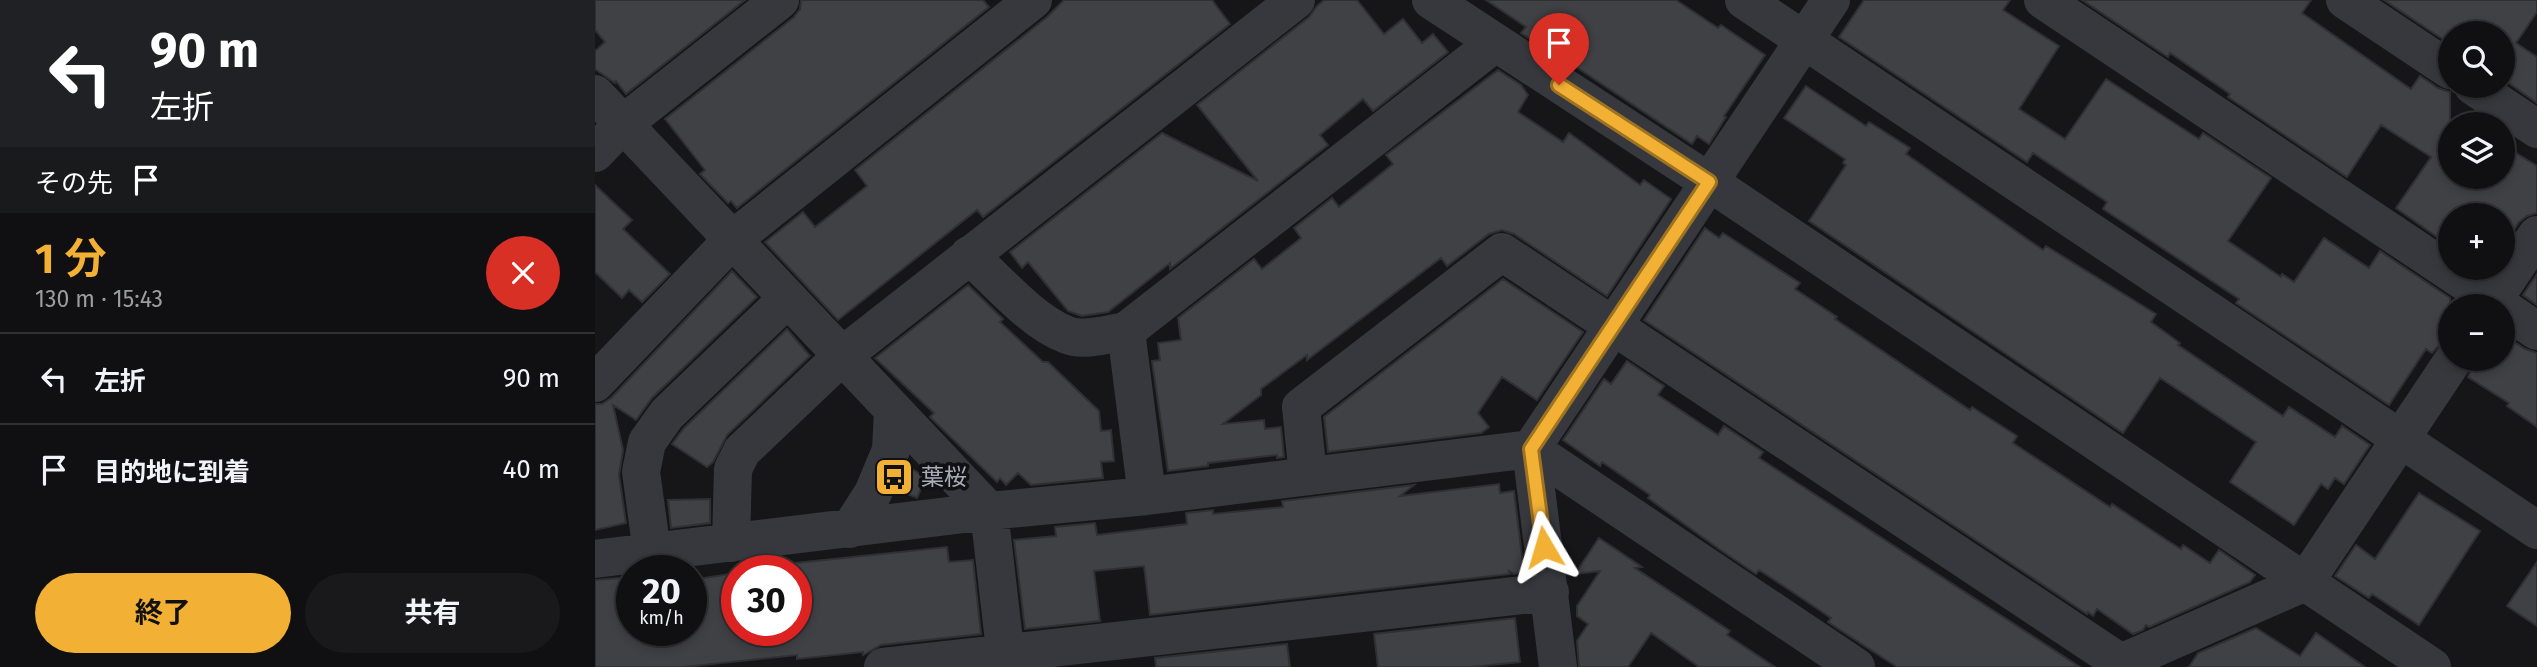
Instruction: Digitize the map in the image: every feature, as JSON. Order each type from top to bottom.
[{"type":"street","points":[[595,153],[623,124],[780,0]]},
{"type":"street","points":[[595,383],[732,240],[1033,0]]},
{"type":"street","points":[[731,543],[733,469],[742,451],[842,356],[1296,0]]},
{"type":"street","points":[[1431,0],[1709,182],[2432,667]]},
{"type":"street","points":[[1744,0],[2537,530]]},
{"type":"street","points":[[1559,667],[1531,449],[1831,0]]},
{"type":"street","points":[[2043,0],[2480,294]]},
{"type":"street","points":[[2345,0],[2438,62]]},
{"type":"street","points":[[969,255],[1039,320],[1068,336],[1090,337],[1126,331],[1495,43]]},
{"type":"street","points":[[595,94],[989,511],[1007,660]]},
{"type":"street","points":[[2491,98],[2537,129]]},
{"type":"street","points":[[2502,294],[2537,235]]},
{"type":"street","points":[[1308,476],[1301,407],[1501,252],[1613,324],[2120,666],[2305,582],[2446,371]]},
{"type":"street","points":[[652,552],[641,472],[647,442],[667,414],[787,299]]},
{"type":"street","points":[[2515,317],[2537,331]]},
{"type":"street","points":[[1126,331],[1147,496]]},
{"type":"street","points":[[851,528],[873,493],[891,450],[893,411]]},
{"type":"street","points":[[595,559],[1531,449],[1856,667]]},
{"type":"street","points":[[883,667],[1007,660],[1550,592]]},
{"type":"building","points":[[595,0],[745,0],[626,94],[616,81],[615,83],[595,69],[595,51],[605,42],[595,30]]},
{"type":"building","points":[[801,0],[983,0],[989,7],[737,208],[731,201],[728,203],[700,174],[705,170],[665,119],[794,17],[800,9]]},
{"type":"building","points":[[1064,0],[1212,0],[1230,24],[983,217],[977,210],[838,320],[765,242],[803,212],[815,227],[867,186],[855,170],[1047,17]]},
{"type":"building","points":[[1324,0],[1357,0],[1384,34],[1403,19],[1422,43],[1433,34],[1448,52],[1373,111],[1363,99],[1320,135],[1328,145],[1170,269],[1170,263],[1108,312],[1082,316],[1068,311],[1028,262],[1022,268],[1010,252],[1162,133],[1258,181],[1197,105],[1309,17]]},
{"type":"building","points":[[1486,0],[1676,0],[1718,28],[1721,25],[1765,55],[1724,116],[1726,117],[1709,144],[1697,136],[1692,144],[1521,33],[1526,27]]},
{"type":"building","points":[[1864,0],[2010,0],[2003,10],[2059,46],[2019,109],[2065,139],[2106,79],[2199,139],[2203,133],[2271,178],[2228,241],[2281,277],[2282,274],[2294,282],[2324,238],[2369,268],[2380,251],[2444,294],[2438,294],[2438,346],[2432,353],[2426,349],[2389,405],[2236,303],[2239,299],[2103,209],[2107,202],[2033,153],[2027,162],[1839,37]]},
{"type":"building","points":[[2082,0],[2311,0],[2302,13],[2411,89],[2420,76],[2438,88],[2438,98],[2450,98],[2450,112],[2438,112],[2438,189],[2515,189],[2515,152],[2537,166],[2537,213],[2527,216],[2515,228],[2515,203],[2438,203],[2438,238],[2396,208],[2431,157],[2381,125],[2347,177],[2228,97],[2230,94],[2170,53],[2168,57]]},
{"type":"building","points":[[2384,0],[2537,0],[2537,12],[2516,43],[2537,57],[2537,103],[2515,87],[2515,21],[2438,21],[2438,36]]},
{"type":"building","points":[[1498,70],[1521,85],[1528,95],[1518,112],[1563,142],[1569,133],[1640,185],[1644,180],[1671,199],[1607,296],[1514,234],[1502,230],[1489,234],[1447,266],[1441,258],[1307,360],[1307,355],[1261,389],[1261,395],[1223,424],[1264,420],[1265,429],[1281,427],[1284,457],[1277,458],[1277,455],[1208,463],[1208,466],[1168,471],[1152,361],[1160,360],[1158,343],[1181,340],[1178,318],[1254,259],[1262,269],[1301,238],[1294,228],[1332,198],[1339,207],[1393,164],[1386,155]]},
{"type":"building","points":[[1806,86],[1866,126],[1869,122],[1910,148],[1906,154],[2043,250],[2046,246],[2156,314],[2151,322],[2180,343],[2178,345],[2283,416],[2289,407],[2335,437],[2342,426],[2370,445],[2344,484],[2335,478],[2328,489],[2321,484],[2294,525],[2230,482],[2256,442],[2160,378],[2123,433],[1809,221],[1846,165],[1843,163],[1845,159],[1784,118]]},
{"type":"building","points":[[595,185],[632,220],[623,229],[670,274],[642,302],[629,290],[622,298],[595,272]]},
{"type":"building","points":[[1705,228],[1719,238],[1723,233],[1800,283],[1795,289],[1837,317],[1835,319],[1970,410],[1972,407],[2017,436],[2013,443],[2110,507],[2112,504],[2181,549],[2183,545],[2210,563],[2219,550],[2255,575],[2250,582],[2149,627],[2146,625],[2143,630],[2133,634],[2097,609],[2093,616],[2088,612],[2087,614],[1644,320]]},
{"type":"building","points":[[732,271],[757,297],[652,398],[636,420],[613,405],[623,450],[619,475],[626,523],[595,530],[595,404],[602,404],[611,398]]},
{"type":"building","points":[[2537,274],[2537,305],[2523,295]]},
{"type":"building","points":[[1503,279],[1583,332],[1537,400],[1502,377],[1478,413],[1489,427],[1481,433],[1328,452],[1324,417]]},
{"type":"building","points":[[968,285],[1003,319],[1000,322],[1043,362],[1048,362],[1099,411],[1101,431],[1111,430],[1114,461],[1101,462],[1103,478],[1031,485],[1018,473],[1006,485],[1000,478],[997,482],[930,417],[934,413],[875,358]]},
{"type":"building","points":[[787,329],[810,356],[727,435],[713,462],[707,467],[672,444],[684,428]]},
{"type":"building","points":[[2515,342],[2537,353],[2537,427],[2507,406],[2509,403],[2468,377],[2471,371],[2515,371]]},
{"type":"building","points":[[1627,361],[1664,386],[1658,395],[1718,435],[1724,426],[1763,452],[1759,458],[2080,667],[1897,667],[1828,622],[1831,618],[1791,591],[1759,570],[1756,574],[1648,498],[1650,495],[1602,462],[1600,466],[1563,440],[1604,379],[1611,384]]},
{"type":"building","points":[[908,467],[926,477],[917,498],[898,490]]},
{"type":"building","points":[[1499,484],[1500,493],[1514,491],[1524,573],[1514,574],[1509,571],[1510,574],[1150,615],[1144,566],[1094,571],[1100,621],[1025,629],[1014,540],[1056,536],[1055,527],[1095,523],[1097,535],[1187,524],[1186,513],[1213,510],[1213,514],[1283,507],[1282,501],[1414,485],[1400,496]]},
{"type":"building","points":[[2419,493],[2480,531],[2419,625],[2372,594],[2369,598],[2335,576],[2356,545],[2375,559]]},
{"type":"building","points":[[710,499],[710,523],[671,528],[668,500]]},
{"type":"building","points":[[1599,538],[1642,567],[1635,568],[1730,631],[1727,635],[1775,667],[1699,667],[1651,633],[1628,667],[1579,667],[1577,641],[1588,624],[1577,616],[1577,606],[1600,571],[1575,574]]},
{"type":"building","points":[[947,547],[949,562],[973,560],[981,634],[881,645],[863,655],[863,652],[797,659],[797,655],[684,667],[595,667],[595,580],[616,578],[616,646],[707,646],[707,578],[721,575],[721,646],[812,646],[812,561]]},
{"type":"building","points":[[2537,562],[2537,626],[2507,606]]},
{"type":"building","points":[[1515,618],[1520,662],[1472,667],[1378,667],[1374,634]]},
{"type":"building","points":[[2256,628],[2300,656],[2316,633],[2365,667],[2189,667],[2198,653]]},
{"type":"building","points":[[1287,644],[1290,667],[1156,667],[1155,658]]},
{"type":"place","name":"葉桜","points":[[894,477]]},
{"type":"route","points":[[1544,547],[1531,449],[1709,182],[1559,85]]}]
